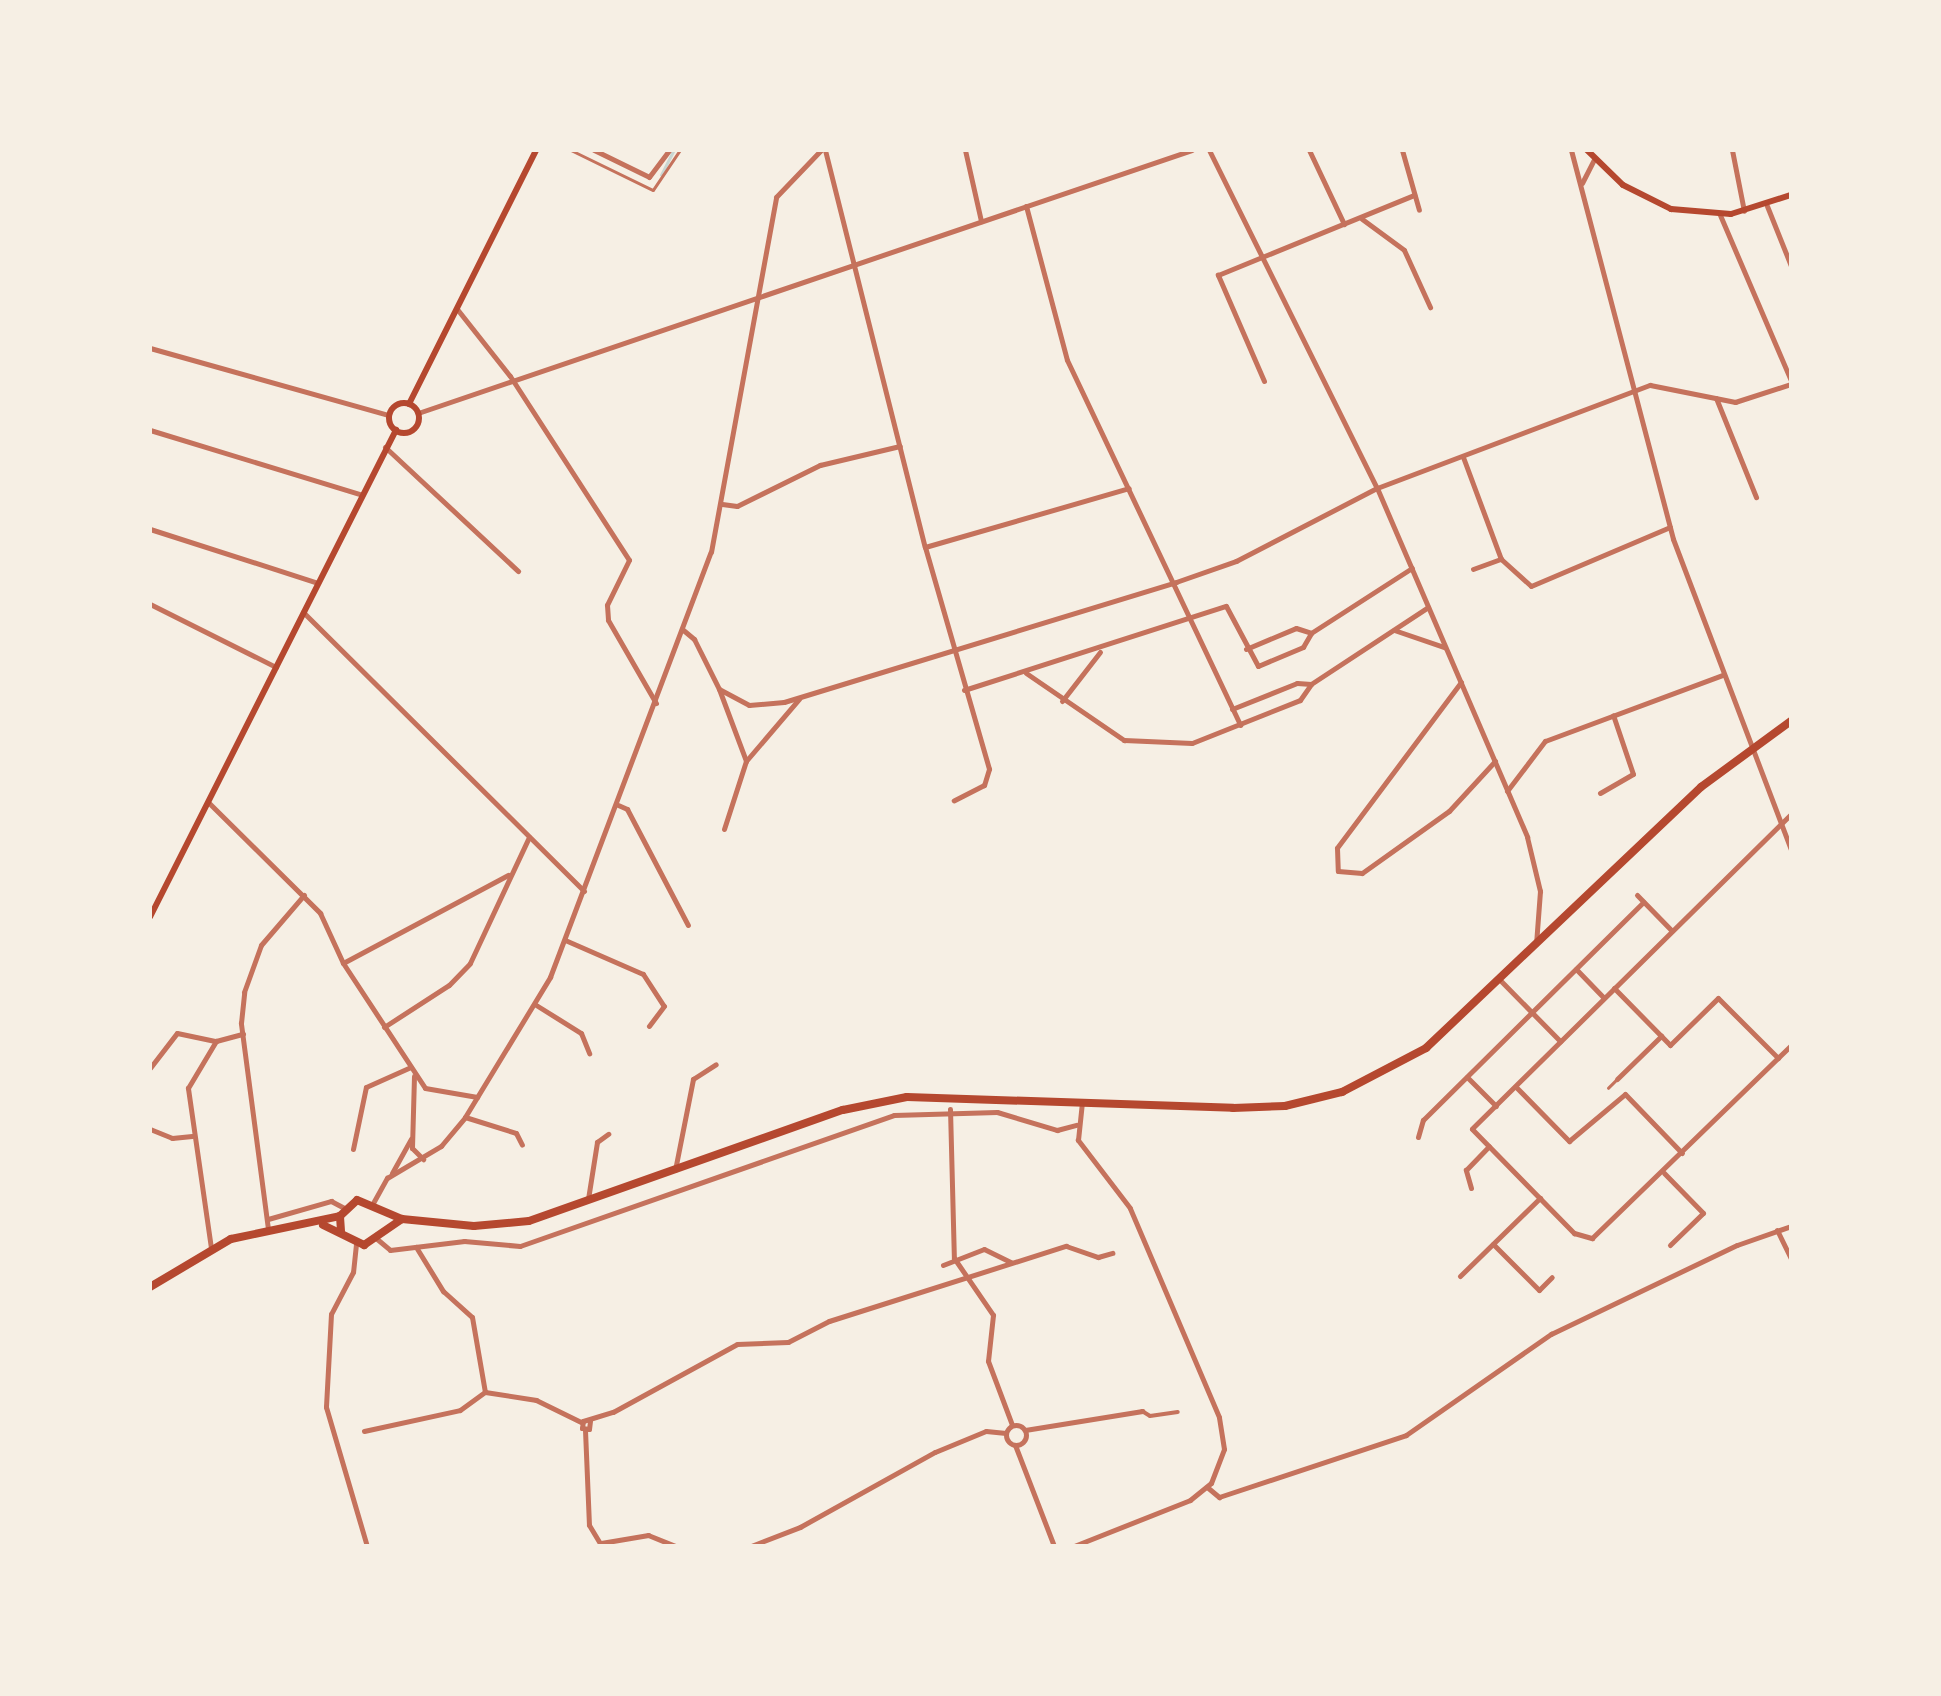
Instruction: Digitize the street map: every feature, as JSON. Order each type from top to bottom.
[{"type":"main road","points":[[409,404],[536,150]]},
{"type":"main road","points":[[1587,150],[1649,201],[1720,214],[1744,212],[1791,196]]},
{"type":"main road","points":[[396,430],[413,429],[418,413],[409,404]]},
{"type":"main road","points":[[396,430],[389,415],[394,406],[409,404]]},
{"type":"main road","points":[[150,917],[396,430]]},
{"type":"main road","points":[[319,1224],[357,1200],[402,1219],[502,1226],[587,1202],[892,1099],[1285,1106],[1375,1079],[1442,1034],[1701,787],[1791,722]]},
{"type":"main road","points":[[376,1205],[380,1235]]},
{"type":"main road","points":[[341,1231],[342,1212]]},
{"type":"main road","points":[[150,1287],[212,1248],[268,1224],[319,1224],[341,1231],[356,1244],[380,1235],[402,1219]]},
{"type":"street","points":[[594,150],[649,177],[669,150]]},
{"type":"street","points":[[391,1176],[424,1160],[466,1117],[536,1004],[565,940],[656,703],[722,504],[776,197],[823,150],[856,263],[925,546],[990,778],[954,800]]},
{"type":"street","points":[[965,150],[981,221]]},
{"type":"street","points":[[418,413],[1192,150]]},
{"type":"street","points":[[1209,150],[1377,488],[1507,792],[1536,864],[1536,944]]},
{"type":"street","points":[[1309,150],[1344,224]]},
{"type":"street","points":[[1402,150],[1419,210]]},
{"type":"street","points":[[1572,150],[1670,527],[1722,675],[1791,850]]},
{"type":"street","points":[[1732,150],[1744,212]]},
{"type":"street","points":[[1582,184],[1594,159]]},
{"type":"street","points":[[1264,381],[1218,274],[1414,195]]},
{"type":"street","points":[[1026,206],[1067,360],[1176,582],[1240,724]]},
{"type":"street","points":[[1767,206],[1791,266]]},
{"type":"street","points":[[719,689],[749,705],[801,697],[1176,582],[1236,561],[1377,488],[1650,385],[1716,398],[1750,400],[1791,382],[1720,214]]},
{"type":"street","points":[[1359,218],[1404,250],[1430,307]]},
{"type":"street","points":[[456,308],[512,380],[629,560],[607,605],[608,620],[656,703]]},
{"type":"street","points":[[150,348],[389,415]]},
{"type":"street","points":[[1716,398],[1756,497]]},
{"type":"street","points":[[150,430],[362,495]]},
{"type":"street","points":[[722,504],[737,506],[820,465],[900,446]]},
{"type":"street","points":[[386,447],[518,571]]},
{"type":"street","points":[[1463,457],[1501,559],[1531,586],[1670,527]]},
{"type":"street","points":[[925,546],[1129,488]]},
{"type":"street","points":[[150,529],[318,583]]},
{"type":"street","points":[[1473,569],[1501,559]]},
{"type":"street","points":[[964,690],[1102,651],[1226,606],[1258,666],[1303,646],[1311,633],[1412,568]]},
{"type":"street","points":[[150,604],[276,666]]},
{"type":"street","points":[[1026,673],[1124,740],[1161,746],[1192,743],[1300,700],[1311,684],[1428,607]]},
{"type":"street","points":[[303,612],[584,891]]},
{"type":"street","points":[[1246,649],[1296,628],[1311,633]]},
{"type":"street","points":[[682,629],[694,638],[719,689],[746,761]]},
{"type":"street","points":[[1393,630],[1433,638],[1446,649]]},
{"type":"street","points":[[1062,701],[1102,651]]},
{"type":"street","points":[[1507,792],[1545,741],[1722,675]]},
{"type":"street","points":[[1461,682],[1337,848],[1338,872],[1362,873],[1449,811],[1494,761]]},
{"type":"street","points":[[1232,709],[1297,683],[1311,684]]},
{"type":"street","points":[[724,829],[746,761],[801,697]]},
{"type":"street","points":[[1600,793],[1633,774],[1613,715]]},
{"type":"street","points":[[208,802],[304,895],[326,923],[343,962],[412,1070],[438,1094],[477,1097]]},
{"type":"street","points":[[618,804],[628,809],[688,925]]},
{"type":"street","points":[[1791,814],[1472,1129],[1540,1198],[1587,1238],[1663,1172],[1791,1045]]},
{"type":"street","points":[[384,1027],[470,964],[528,838]]},
{"type":"street","points":[[343,962],[509,874]]},
{"type":"street","points":[[304,895],[252,962],[243,1034],[268,1224],[331,1200],[342,1212]]},
{"type":"street","points":[[1637,895],[1672,930]]},
{"type":"street","points":[[1418,1137],[1423,1120],[1644,902]]},
{"type":"street","points":[[565,940],[643,974],[664,1006],[649,1026]]},
{"type":"street","points":[[1576,969],[1604,998]]},
{"type":"street","points":[[1500,980],[1560,1040]]},
{"type":"street","points":[[1614,988],[1670,1046],[1718,998],[1778,1058]]},
{"type":"street","points":[[536,1004],[581,1033],[589,1053]]},
{"type":"street","points":[[150,1068],[178,1033],[216,1042],[243,1034]]},
{"type":"street","points":[[1617,1079],[1661,1036]]},
{"type":"street","points":[[212,1248],[192,1136],[188,1088],[216,1042]]},
{"type":"street","points":[[675,1170],[693,1079],[716,1064]]},
{"type":"street","points":[[412,1070],[412,1148],[424,1160]]},
{"type":"street","points":[[353,1149],[366,1088],[412,1070]]},
{"type":"street","points":[[1467,1077],[1496,1106]]},
{"type":"street","points":[[1516,1086],[1569,1141],[1625,1094],[1682,1153]]},
{"type":"street","points":[[1074,1546],[1207,1487],[1224,1449],[1218,1417],[1130,1208],[1078,1140],[1076,1125],[1082,1102]]},
{"type":"street","points":[[380,1235],[390,1250],[464,1241],[520,1246],[868,1120],[950,1110],[1013,1114],[1056,1130],[1076,1125]]},
{"type":"street","points":[[950,1110],[954,1258],[993,1314],[988,1360],[1012,1425],[1025,1430],[1142,1411],[1150,1416],[1178,1412]]},
{"type":"street","points":[[466,1117],[516,1134],[522,1145]]},
{"type":"street","points":[[150,1129],[172,1138],[192,1136]]},
{"type":"street","points":[[587,1202],[597,1142],[608,1134]]},
{"type":"street","points":[[376,1205],[412,1136]]},
{"type":"street","points":[[1471,1188],[1466,1170],[1489,1146]]},
{"type":"street","points":[[1663,1172],[1703,1213],[1670,1245]]},
{"type":"street","points":[[1460,1276],[1540,1198]]},
{"type":"street","points":[[1207,1487],[1219,1497],[1392,1442],[1443,1413],[1526,1349],[1791,1226]]},
{"type":"street","points":[[1776,1230],[1791,1258]]},
{"type":"street","points":[[356,1244],[353,1272],[331,1314],[326,1407],[367,1546]]},
{"type":"street","points":[[1493,1244],[1540,1290],[1552,1278]]},
{"type":"street","points":[[586,1422],[737,1344],[788,1342],[829,1321],[963,1276],[1072,1246],[1098,1256],[1112,1254]]},
{"type":"street","points":[[416,1247],[443,1291],[472,1316],[485,1392]]},
{"type":"street","points":[[943,1264],[993,1250],[1011,1262]]},
{"type":"street","points":[[364,1431],[460,1410],[485,1392],[536,1400],[586,1422]]},
{"type":"street","points":[[586,1422],[589,1525],[598,1544],[648,1535],[674,1546]]},
{"type":"street","points":[[1006,1433],[1012,1425]]},
{"type":"street","points":[[1015,1445],[1024,1442],[1025,1430]]},
{"type":"street","points":[[751,1546],[800,1527],[935,1452],[986,1431],[1006,1433],[1015,1445],[1054,1546]]},
{"type":"lane","points":[[571,150],[653,190],[680,150]]},
{"type":"lane","points":[[1608,1088],[1617,1079]]},
{"type":"waterway","points":[[661,175],[674,150]]}]
